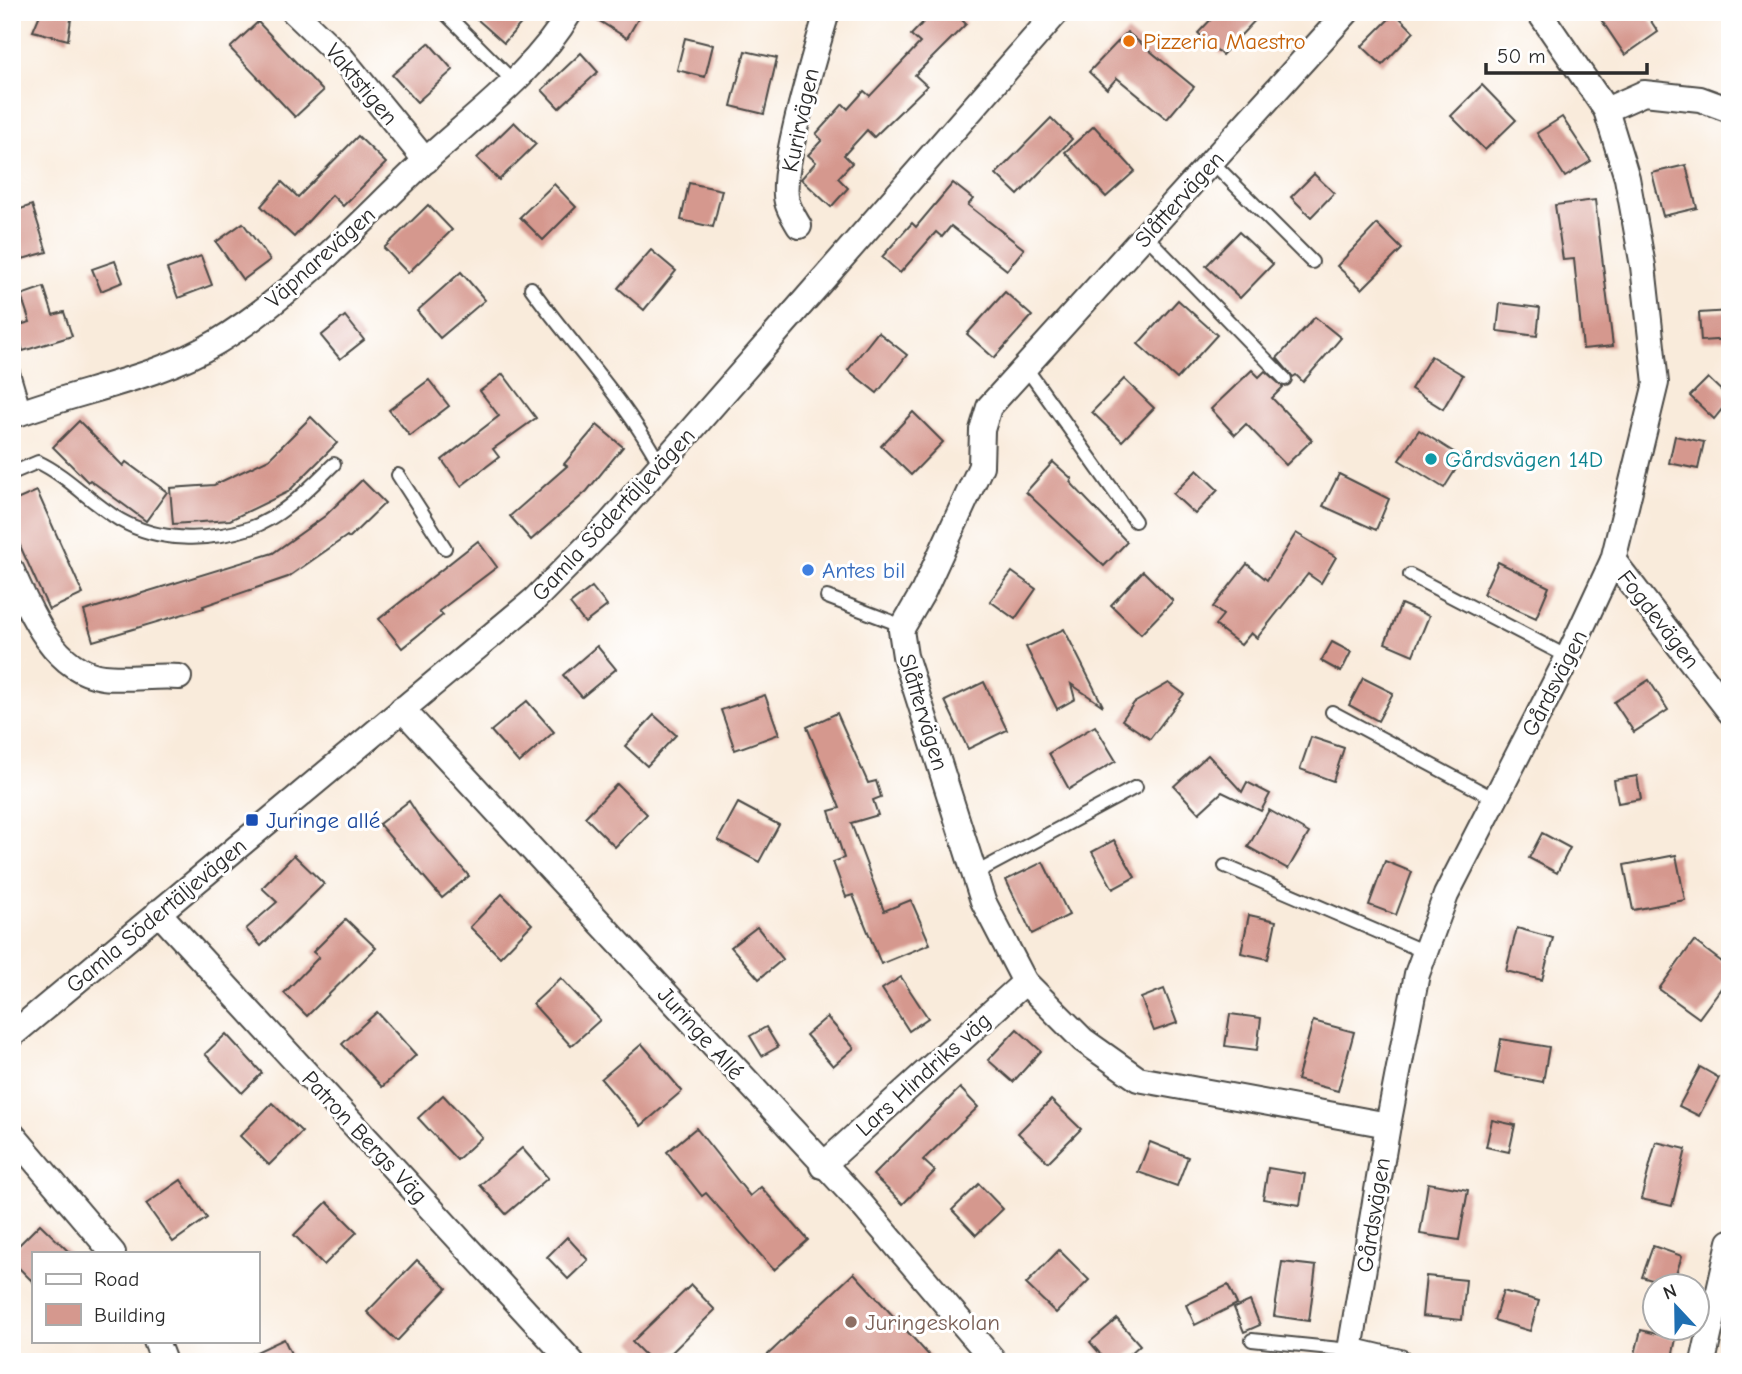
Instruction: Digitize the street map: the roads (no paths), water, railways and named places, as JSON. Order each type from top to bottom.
[{"type":"street","name":"Vaktstigen","points":[[294,12],[342,58],[426,160]]},
{"type":"street","name":"Väpnarevägen","points":[[19,414],[142,376],[217,343],[294,286],[513,81],[562,26],[570,12]]},
{"type":"street","name":"Kurirvägen","points":[[799,226],[786,201],[787,173],[811,64],[827,12]]},
{"type":"street","name":"Gamla Södertäljevägen","points":[[12,1035],[534,600],[610,523],[1057,12]]},
{"type":"street","name":"Slåttervägen","points":[[1347,12],[989,407],[982,430],[981,466],[923,592],[901,630],[905,656],[983,901],[1025,982],[1083,1040],[1138,1079],[1388,1125]]},
{"type":"street","name":"Gårdsvägen","points":[[1349,1356],[1417,974],[1446,895],[1567,657],[1613,560],[1656,383],[1641,254],[1627,178],[1606,110],[1546,15]]},
{"type":"street","points":[[1606,110],[1644,93],[1700,99],[1730,110]]},
{"type":"street","name":"Fogdevägen","points":[[1613,560],[1730,712]]},
{"type":"street","points":[[12,571],[44,632],[65,659],[89,674],[104,677],[179,677]]},
{"type":"street","name":"Juringe Allé","points":[[402,709],[822,1166],[862,1205],[995,1362]]},
{"type":"street","name":"Patron Bergs Väg","points":[[158,912],[572,1362]]},
{"type":"street","name":"Lars Hindriks väg","points":[[822,1166],[1025,982]]},
{"type":"street","points":[[12,1134],[112,1252]]},
{"type":"street","points":[[1703,1362],[1730,1242]]},
{"type":"street","points":[[156,1342],[164,1362]]},
{"type":"street","points":[[1349,1356],[1399,1362]]},
{"type":"lane","points":[[444,12],[513,81]]},
{"type":"lane","points":[[1212,162],[1312,262]]},
{"type":"lane","points":[[1146,236],[1285,379]]},
{"type":"lane","points":[[531,288],[560,328],[618,397],[642,430],[660,465]]},
{"type":"lane","points":[[1026,368],[1135,521]]},
{"type":"lane","points":[[12,369],[19,414]]},
{"type":"lane","points":[[12,473],[37,462],[58,471],[118,519],[144,532],[164,537],[187,537],[250,528],[303,494],[334,464]]},
{"type":"lane","points":[[398,475],[445,548]]},
{"type":"lane","points":[[1410,575],[1567,657]]},
{"type":"lane","points":[[827,597],[903,626]]},
{"type":"lane","points":[[1332,712],[1495,799]]},
{"type":"lane","points":[[974,874],[1136,787]]},
{"type":"lane","points":[[1225,866],[1425,952]]},
{"type":"lane","points":[[1252,1340],[1349,1356]]},
{"type":"place","name":"Pizzeria Maestro","points":[[1129,41]]},
{"type":"place","name":"Gårdsvägen 14D","points":[[1431,459]]},
{"type":"place","name":"Antes bil","points":[[808,570]]},
{"type":"place","name":"Juringe allé","points":[[252,820]]},
{"type":"place","name":"Juringeskolan","points":[[851,1322]]}]
